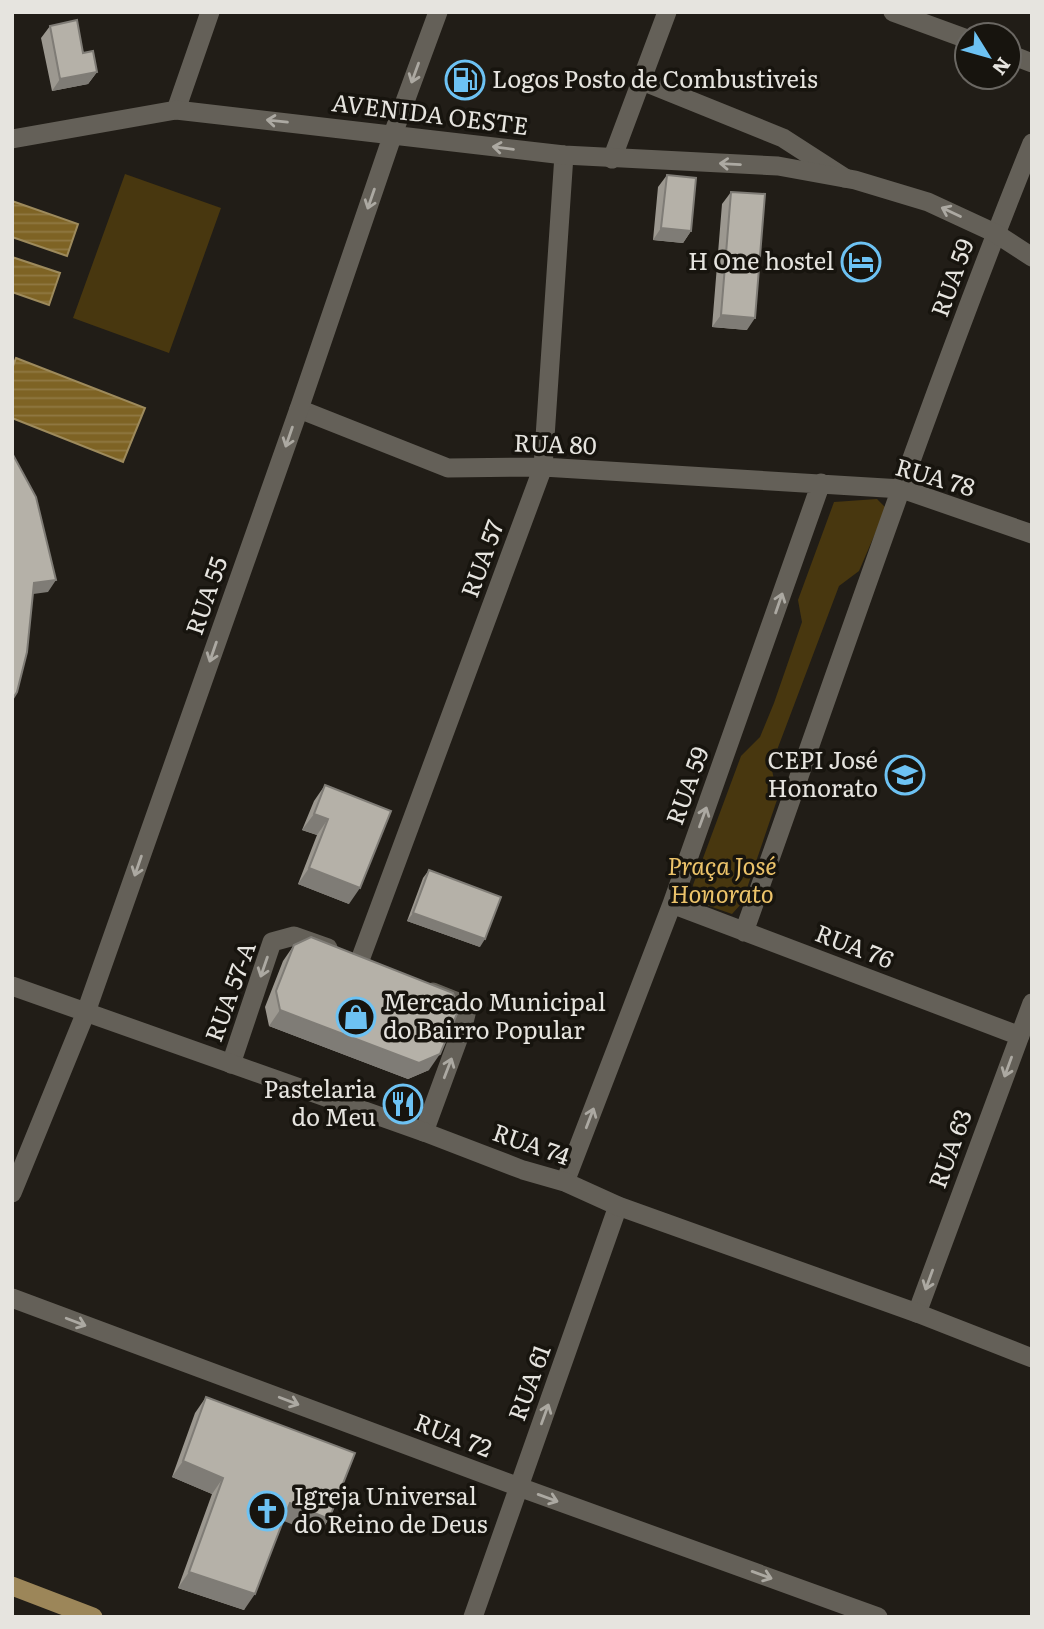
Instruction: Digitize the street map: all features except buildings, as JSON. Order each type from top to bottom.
[{"type":"main road","points":[[12,1586],[93,1617]]},
{"type":"street","points":[[176,110],[210,12]]},
{"type":"street","name":"RUA 55","points":[[12,1194],[86,1012],[438,12]]},
{"type":"street","points":[[612,159],[667,12]]},
{"type":"street","points":[[892,12],[953,34]]},
{"type":"street","name":"AVENIDA OESTE","points":[[642,81],[783,138],[845,178]]},
{"type":"street","name":"AVENIDA OESTE","points":[[12,139],[176,110],[564,155],[778,166],[845,178],[928,202],[995,233],[1032,257]]},
{"type":"street","name":"RUA 59","points":[[744,932],[995,233],[1032,143]]},
{"type":"street","name":"RUA 57","points":[[366,963],[543,467],[564,155]]},
{"type":"street","name":"RUA 80","points":[[299,409],[448,468],[543,467],[821,483]]},
{"type":"street","name":"RUA 59","points":[[565,1182],[672,904],[821,483]]},
{"type":"street","name":"RUA 78","points":[[821,483],[902,489],[1032,534]]},
{"type":"street","name":"RUA 76","points":[[672,904],[1020,1036]]},
{"type":"street","name":"RUA 57-A","points":[[231,1064],[272,942],[295,936],[366,963]]},
{"type":"street","name":"RUA 74","points":[[12,986],[424,1132],[523,1170],[565,1182],[618,1206],[917,1313],[1032,1358]]},
{"type":"street","points":[[420,986],[468,1006],[424,1132]]},
{"type":"street","name":"RUA 63","points":[[917,1313],[1032,1003]]},
{"type":"street","name":"RUA 61","points":[[473,1617],[618,1206]]},
{"type":"street","name":"RUA 72","points":[[12,1298],[519,1487],[878,1617]]},
{"type":"green space","points":[[125,174],[221,208],[169,353],[73,318]]},
{"type":"green space","name":"Praça José Honorato","points":[[877,499],[886,508],[859,571],[839,586],[771,766],[778,797],[742,903],[732,914],[695,901],[693,885],[741,756],[760,737],[774,703],[802,622],[798,600],[834,502]]},
{"type":"shaded area","points":[[12,201],[78,224],[67,256],[12,237]]},
{"type":"shaded area","points":[[12,257],[60,273],[49,305],[12,292]]},
{"type":"shaded area","points":[[16,358],[145,408],[123,462],[12,418],[12,369]]},
{"type":"place","name":"Logos Posto de Combustiveis","points":[[465,80]]},
{"type":"place","name":"H One hostel","points":[[861,262]]},
{"type":"place","name":"CEPI José Honorato","points":[[905,775]]},
{"type":"place","name":"Mercado Municipal do Bairro Popular","points":[[356,1017]]},
{"type":"place","name":"Pastelaria do Meu","points":[[403,1104]]},
{"type":"place","name":"Igreja Universal do Reino de Deus","points":[[267,1511]]}]
